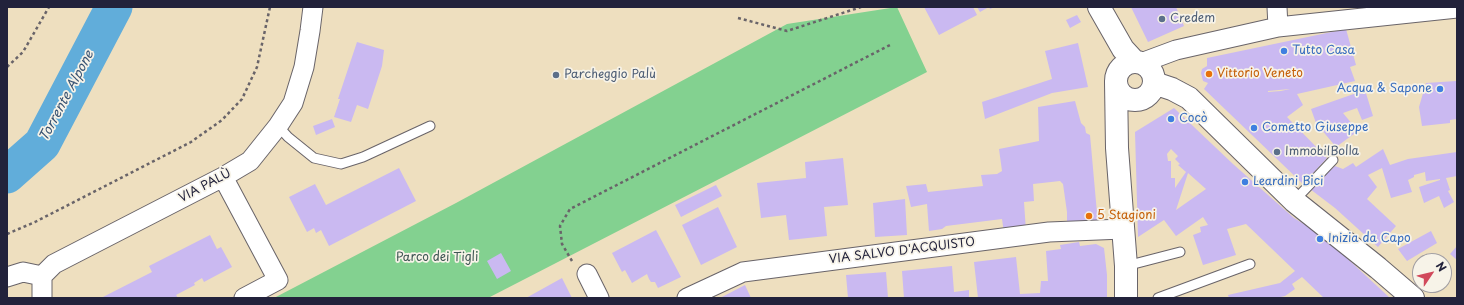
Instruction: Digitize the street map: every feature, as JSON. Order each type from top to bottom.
[{"type":"street","name":"VIA PALÙ","points":[[42,276],[54,264],[223,177],[250,161],[278,126],[293,103],[304,67],[313,7]]},
{"type":"street","points":[[1098,7],[1127,53],[1136,73],[1152,89],[1149,94],[1138,100],[1126,113],[1122,123],[1117,148],[1126,266],[1126,298]]},
{"type":"street","points":[[1277,7],[1278,27]]},
{"type":"street","points":[[1136,73],[1167,59],[1176,50],[1278,27],[1457,8]]},
{"type":"street","points":[[1117,148],[1136,73]]},
{"type":"street","points":[[1136,73],[1189,98],[1294,201],[1413,298]]},
{"type":"street","points":[[223,177],[278,280],[244,298]]},
{"type":"street","name":"VIA SALVO D'ACQUISTO","points":[[687,298],[743,272],[1050,232],[1123,229]]},
{"type":"street","points":[[7,277],[23,272],[42,276],[42,298]]},
{"type":"street","points":[[587,274],[599,298]]},
{"type":"lane","points":[[278,126],[288,137],[314,158],[341,164],[363,157],[430,126]]},
{"type":"lane","points":[[1294,201],[1333,160]]},
{"type":"lane","points":[[1126,266],[1180,252]]},
{"type":"lane","points":[[1158,298],[1250,264]]},
{"type":"path","points":[[7,67],[23,52],[49,7]]},
{"type":"path","points":[[7,234],[35,222],[191,142],[222,120],[242,99],[257,67],[270,7]]},
{"type":"path","points":[[738,18],[787,31],[861,7]]},
{"type":"path","points":[[587,274],[575,267],[562,244],[560,226],[570,209],[890,45]]},
{"type":"green space","name":"Parco dei Tigli","points":[[897,7],[927,72],[488,298],[274,298],[456,203],[787,24]]},
{"type":"building","points":[[924,7],[973,7],[977,15],[939,35]]},
{"type":"building","points":[[977,7],[989,7],[980,12]]},
{"type":"building","points":[[1131,7],[1176,7],[1184,26],[1148,42]]},
{"type":"building","points":[[1077,15],[1081,22],[1070,28],[1066,20]]},
{"type":"building","points":[[1346,29],[1356,65],[1350,67],[1355,81],[1297,94],[1303,105],[1287,117],[1327,158],[1303,184],[1204,89],[1208,83],[1203,81],[1201,73],[1202,69],[1207,66],[1207,58]],"holes":[[[1290,89],[1281,91],[1268,92]]]},
{"type":"building","points":[[357,42],[384,50],[382,66],[368,109],[357,105],[351,122],[334,117],[340,99],[338,99]]},
{"type":"building","points":[[1078,43],[1088,87],[1052,93],[985,119],[982,102],[1052,79],[1045,51]]},
{"type":"building","points":[[1457,81],[1457,119],[1450,120],[1450,123],[1422,126],[1419,107],[1426,83]]},
{"type":"building","points":[[1365,90],[1373,116],[1362,120],[1357,108],[1343,113],[1358,131],[1336,147],[1316,123],[1311,109]]},
{"type":"building","points":[[1075,101],[1081,123],[1085,127],[1086,133],[1090,135],[1098,224],[1067,228],[1067,212],[1063,184],[1060,181],[1033,184],[1034,201],[1024,202],[1026,231],[1004,233],[1002,219],[946,226],[942,229],[929,231],[927,204],[911,207],[906,186],[926,184],[928,192],[983,186],[981,175],[997,174],[1002,171],[999,149],[1039,141],[1038,107]]},
{"type":"building","points":[[1174,108],[1233,164],[1294,218],[1307,226],[1310,224],[1390,298],[1324,298],[1302,277],[1292,284],[1295,289],[1285,296],[1276,298],[1229,298],[1228,295],[1280,283],[1295,271],[1246,224],[1227,229],[1236,255],[1203,265],[1193,235],[1201,232],[1200,227],[1208,225],[1203,217],[1176,236],[1164,220],[1138,237],[1135,132]],"holes":[[[1171,149],[1178,156],[1175,159],[1180,164],[1178,165],[1186,172],[1175,188],[1175,178],[1171,178],[1171,161],[1168,161],[1167,154]],[[1188,173],[1206,189],[1176,210]]]},
{"type":"building","points":[[332,119],[335,127],[316,135],[313,126]]},
{"type":"building","points":[[1383,149],[1390,165],[1408,159],[1457,152],[1457,176],[1446,178],[1450,190],[1448,191],[1454,202],[1444,208],[1439,196],[1424,203],[1419,187],[1440,180],[1426,181],[1425,172],[1414,175],[1414,177],[1408,180],[1412,192],[1391,198],[1382,168],[1368,175],[1377,187],[1367,199],[1396,226],[1378,247],[1335,208],[1310,189],[1335,166],[1343,169],[1353,163],[1356,167]]},
{"type":"building","points":[[843,158],[848,205],[824,207],[827,236],[789,240],[786,215],[761,218],[757,183],[806,178],[805,162]]},
{"type":"building","points":[[399,168],[416,201],[329,246],[321,230],[316,233],[314,228],[307,232],[289,197],[315,184],[326,205]]},
{"type":"building","points":[[716,185],[722,196],[681,217],[675,205]]},
{"type":"building","points":[[905,199],[907,235],[875,237],[873,203]]},
{"type":"building","points":[[718,207],[737,247],[701,265],[682,225]]},
{"type":"building","points":[[656,230],[681,277],[658,288],[655,282],[651,282],[647,274],[632,283],[625,270],[622,272],[612,253]]},
{"type":"building","points":[[1431,231],[1437,243],[1420,253],[1412,253],[1412,258],[1407,261],[1398,249]]},
{"type":"building","points":[[210,235],[217,249],[221,247],[232,267],[204,282],[202,278],[194,283],[195,285],[176,295],[178,298],[101,298],[152,272],[149,266]]},
{"type":"building","points":[[1079,242],[1080,246],[1096,244],[1104,248],[1107,275],[1107,298],[978,298],[974,262],[1016,257],[1020,294],[1040,293],[1041,281],[1048,281],[1046,251],[1061,249],[1060,245]]},
{"type":"building","points":[[1457,246],[1457,260],[1452,256],[1451,253]]},
{"type":"building","points":[[501,253],[511,271],[497,279],[487,261]]},
{"type":"building","points":[[952,266],[954,292],[969,290],[969,298],[904,298],[902,271]]},
{"type":"building","points":[[886,272],[888,298],[848,298],[846,275]]},
{"type":"building","points":[[562,278],[572,298],[526,298]]},
{"type":"building","points":[[745,285],[751,298],[720,298]]},
{"type":"waterway","name":"Torrente Alpone","points":[[7,175],[42,144],[114,7]]},
{"type":"place","name":"Credem","points":[[1162,19]]},
{"type":"place","name":"Tutto Casa","points":[[1284,51]]},
{"type":"place","name":"Vittorio Veneto","points":[[1209,74]]},
{"type":"place","name":"Parcheggio Palù","points":[[556,75]]},
{"type":"place","name":"Acqua & Sapone","points":[[1440,89]]},
{"type":"place","name":"Cocò","points":[[1171,119]]},
{"type":"place","name":"Cometto Giuseppe","points":[[1254,128]]},
{"type":"place","name":"ImmobilBolla","points":[[1277,152]]},
{"type":"place","name":"Leardini Bici","points":[[1245,182]]},
{"type":"place","name":"5 Stagioni","points":[[1089,216]]},
{"type":"place","name":"Inizia da Capo","points":[[1320,239]]}]
